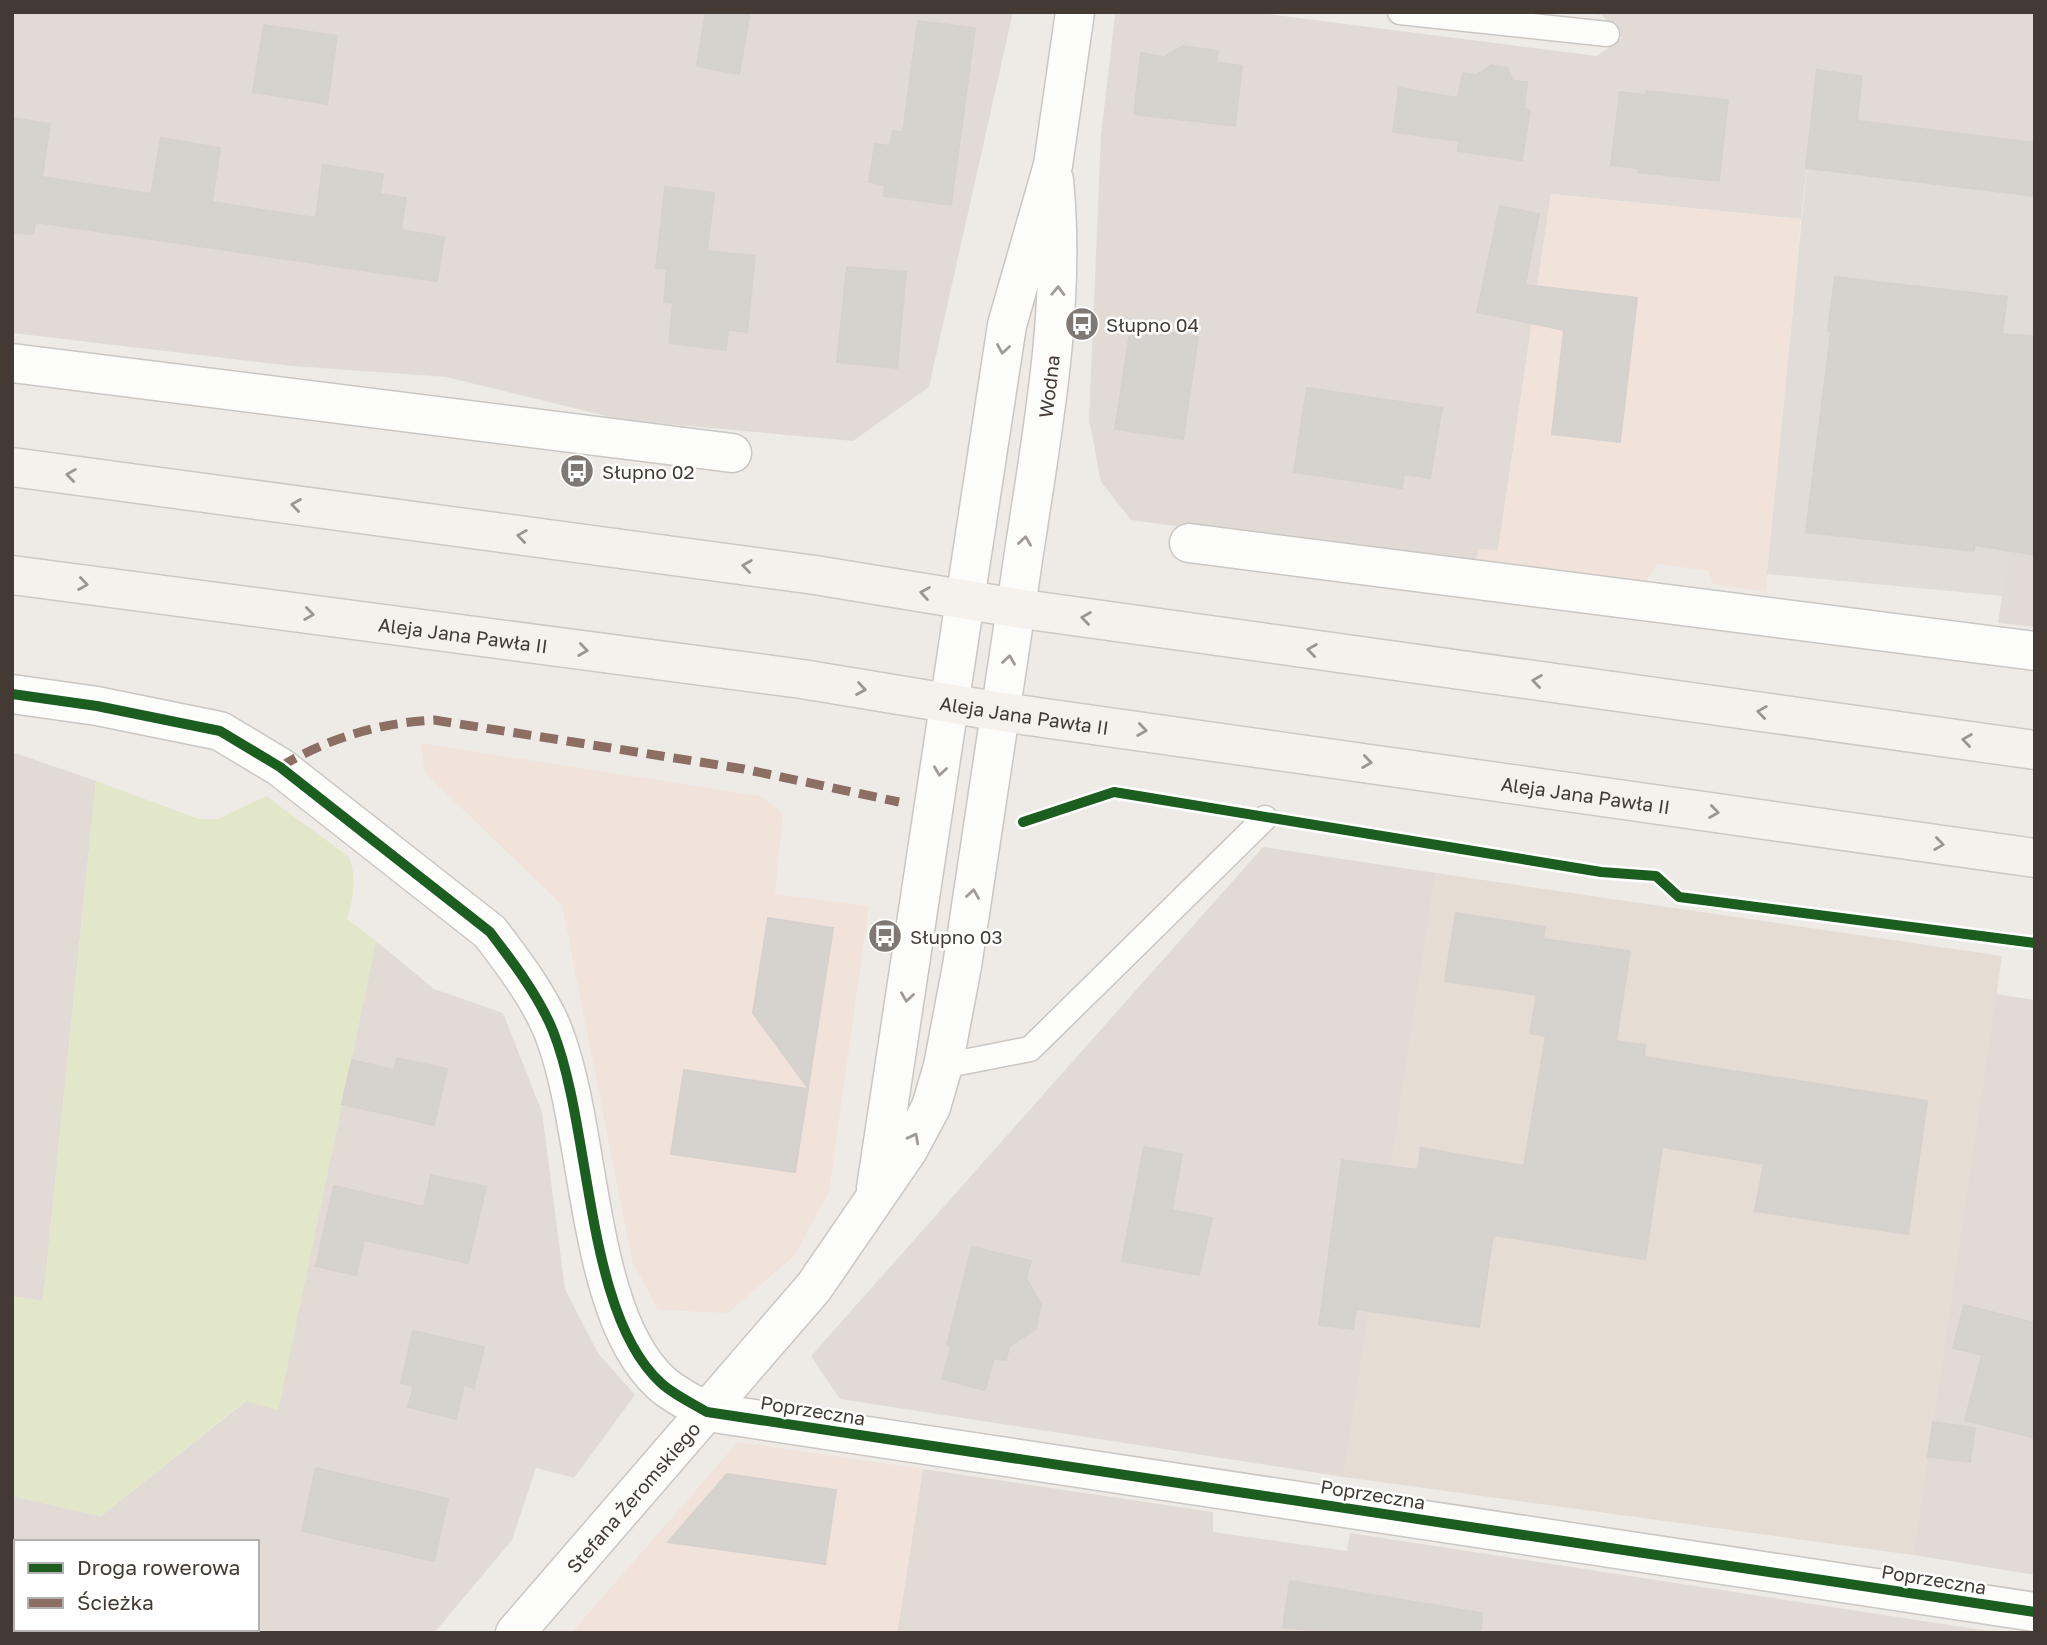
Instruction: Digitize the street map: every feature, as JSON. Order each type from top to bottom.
[{"type":"main road","points":[[12,467],[815,575],[1016,608],[2035,750]]},
{"type":"main road","name":"Aleja Jana Pawła II","points":[[12,575],[802,680],[1002,712],[2035,858]]},
{"type":"street","name":"Wodna","points":[[949,704],[1007,324],[1053,165],[1075,12]]},
{"type":"street","name":"Wodna","points":[[1002,712],[1057,322],[1060,239],[1053,165]]},
{"type":"street","points":[[12,363],[732,453]]},
{"type":"street","points":[[1189,543],[2035,651]]},
{"type":"street","points":[[12,694],[97,706],[220,731],[281,767],[489,932],[510,958],[552,1028],[578,1123],[609,1294],[621,1324],[638,1357],[662,1384],[707,1412]]},
{"type":"street","name":"Stefana Żeromskiego","points":[[875,1194],[949,704]]},
{"type":"street","name":"Stefana Żeromskiego","points":[[515,1633],[814,1287],[875,1194],[908,1150],[931,1107],[943,1066],[1002,712]]},
{"type":"street","name":"Poprzeczna","points":[[707,1412],[2035,1612]]},
{"type":"lane","points":[[1400,12],[1607,34]]},
{"type":"lane","points":[[943,1066],[1030,1049],[1265,818]]},
{"type":"shaded area","points":[[12,12],[1013,12],[929,387],[853,441],[623,420],[446,377],[292,366],[12,333]]},
{"type":"shaded area","points":[[1120,12],[1252,12],[1597,56],[1622,38],[1602,15],[1578,12],[2035,12],[2035,143],[1812,115],[1801,219],[1551,194],[1498,551],[1474,567],[1131,520],[1101,482],[1089,420],[1101,135],[1115,15]]},
{"type":"shaded area","points":[[1812,115],[2035,143],[2035,378],[2003,596],[1767,574]]},
{"type":"shaded area","points":[[1551,194],[1801,219],[1766,592],[1713,584],[1709,571],[1658,564],[1643,585],[1474,567],[1479,549],[1498,551]]},
{"type":"shaded area","points":[[2035,378],[2035,627],[1998,623]]},
{"type":"shaded area","points":[[420,743],[760,796],[783,813],[775,894],[869,906],[829,1192],[794,1256],[728,1313],[658,1310],[632,1261],[562,905],[425,773]]},
{"type":"shaded area","points":[[12,752],[96,781],[43,1301],[12,1296]]},
{"type":"shaded area","points":[[1263,847],[1436,873],[1344,1477],[840,1399],[811,1356]]},
{"type":"shaded area","points":[[1436,873],[2002,956],[1913,1555],[1344,1477]]},
{"type":"shaded area","points":[[376,941],[434,989],[503,1013],[542,1112],[565,1289],[598,1353],[635,1395],[574,1478],[536,1468],[512,1540],[434,1633],[12,1633],[12,1496],[101,1516],[246,1401],[278,1409]]},
{"type":"shaded area","points":[[1996,994],[2035,1000],[2035,1575],[1913,1555]]},
{"type":"shaded area","points":[[738,1442],[923,1469],[897,1633],[571,1633]]},
{"type":"shaded area","points":[[923,1469],[1213,1512],[1213,1532],[1347,1551],[1350,1533],[2002,1633],[897,1633]]},
{"type":"green space","points":[[96,781],[199,819],[218,819],[266,796],[349,857],[354,888],[347,919],[376,941],[278,1410],[245,1401],[101,1516],[12,1496],[12,1296],[43,1301]]},
{"type":"building","points":[[706,12],[750,12],[739,74],[697,66]]},
{"type":"building","points":[[918,21],[975,28],[951,205],[884,196],[885,185],[869,182],[875,144],[890,146],[893,131],[903,132]]},
{"type":"building","points":[[264,25],[337,36],[327,104],[253,92]]},
{"type":"building","points":[[1183,46],[1218,51],[1216,62],[1242,66],[1235,126],[1134,114],[1141,53],[1164,57]]},
{"type":"building","points":[[1491,65],[1507,68],[1513,81],[1527,82],[1524,109],[1530,110],[1522,160],[1458,151],[1459,141],[1393,132],[1399,88],[1458,98],[1463,73],[1477,75]]},
{"type":"building","points":[[1817,70],[1862,76],[1857,121],[2035,143],[2035,196],[1806,168]]},
{"type":"building","points":[[1646,91],[1728,100],[1719,181],[1638,172],[1638,168],[1611,165],[1620,92],[1646,95]]},
{"type":"building","points":[[12,118],[50,124],[42,177],[151,194],[161,138],[220,148],[212,202],[316,218],[323,165],[383,174],[380,194],[406,198],[401,230],[444,237],[437,281],[35,222],[33,234],[12,232]]},
{"type":"building","points":[[665,187],[714,193],[707,251],[755,256],[747,332],[728,330],[726,350],[669,343],[673,303],[664,302],[667,269],[656,268]]},
{"type":"building","points":[[1500,206],[1539,214],[1525,285],[1637,298],[1620,442],[1552,434],[1564,330],[1477,312]]},
{"type":"building","points":[[847,267],[906,272],[897,368],[837,362]]},
{"type":"building","points":[[1835,277],[2007,297],[2002,334],[2035,336],[2035,555],[1975,545],[1974,551],[1806,532],[1831,332],[1828,331]]},
{"type":"building","points":[[1131,326],[1198,337],[1183,439],[1115,429]]},
{"type":"building","points":[[1307,388],[1442,408],[1430,478],[1404,474],[1402,488],[1294,472]]},
{"type":"building","points":[[1456,913],[1545,927],[1543,939],[1630,951],[1616,1041],[1645,1045],[1644,1057],[1927,1101],[1908,1234],[1755,1211],[1764,1164],[1662,1147],[1645,1259],[1493,1235],[1479,1327],[1356,1309],[1353,1329],[1319,1325],[1342,1160],[1418,1170],[1421,1148],[1524,1166],[1546,1036],[1530,1033],[1537,995],[1445,981]]},
{"type":"building","points":[[768,918],[833,928],[808,1088],[753,1013]]},
{"type":"building","points":[[397,1058],[447,1069],[434,1125],[342,1104],[352,1060],[394,1070]]},
{"type":"building","points":[[684,1070],[808,1089],[795,1172],[671,1154]]},
{"type":"building","points":[[1144,1147],[1182,1154],[1172,1210],[1212,1218],[1199,1275],[1122,1261]]},
{"type":"building","points":[[431,1175],[486,1187],[468,1263],[364,1240],[356,1275],[316,1266],[334,1186],[424,1207]]},
{"type":"building","points":[[972,1247],[1031,1261],[1026,1278],[1041,1304],[1036,1329],[1009,1346],[1006,1360],[994,1358],[985,1390],[942,1379],[951,1347],[947,1345]]},
{"type":"building","points":[[1964,1305],[2035,1323],[2035,1438],[1965,1420],[1982,1355],[1953,1348]]},
{"type":"building","points":[[413,1331],[484,1347],[474,1388],[464,1385],[456,1419],[408,1407],[414,1386],[401,1383]]},
{"type":"building","points":[[1933,1422],[1975,1428],[1970,1462],[1928,1457]]},
{"type":"building","points":[[316,1468],[448,1499],[434,1561],[302,1531]]},
{"type":"building","points":[[727,1474],[836,1490],[825,1564],[668,1542]]},
{"type":"building","points":[[1290,1581],[1482,1613],[1481,1633],[1339,1633],[1283,1627]]},
{"type":"marked path","points":[[280,767],[317,748],[354,734],[393,725],[434,720],[744,769],[899,802]]},
{"type":"cycle path","points":[[12,694],[97,706],[220,731],[280,767],[490,932],[533,992],[553,1031],[566,1071],[593,1218],[618,1313],[636,1352],[661,1383],[707,1412],[2035,1612]]},
{"type":"cycle path","points":[[1023,822],[1114,792],[1601,872],[1656,876],[1679,897],[2035,943]]},
{"type":"place","name":"Słupno 04","points":[[1082,324]]},
{"type":"place","name":"Słupno 02","points":[[577,471]]},
{"type":"place","name":"Słupno 03","points":[[885,936]]}]
